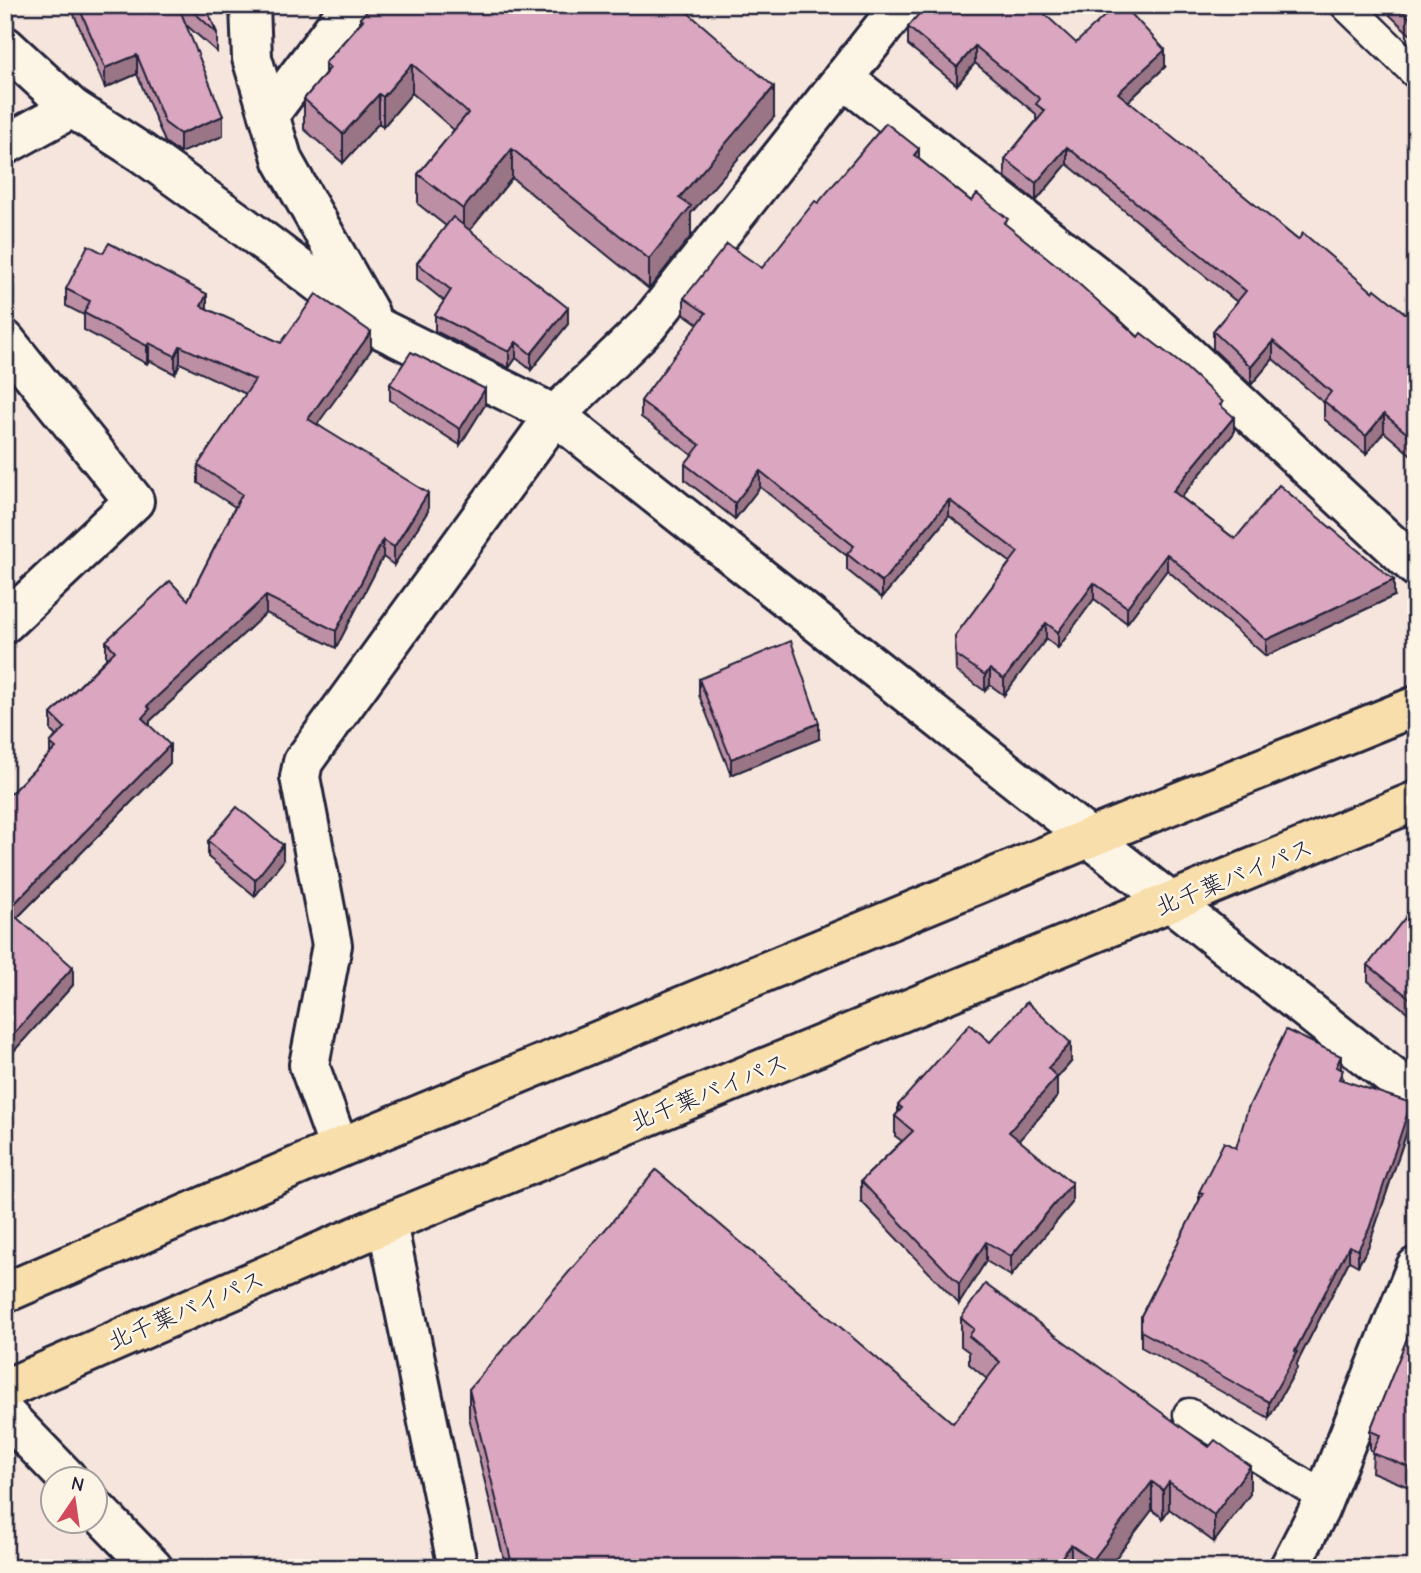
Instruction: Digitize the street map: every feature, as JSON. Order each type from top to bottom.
[{"type":"highway","points":[[5,1293],[339,1148],[1416,706]]},
{"type":"highway","name":"北千葉バイパス","points":[[5,1389],[387,1223],[1416,801]]},
{"type":"street","points":[[250,5],[252,58],[283,161],[377,327]]},
{"type":"street","points":[[269,116],[351,5]]},
{"type":"street","points":[[339,1148],[309,1065],[332,945],[300,777],[303,762],[555,415],[649,324],[901,5]]},
{"type":"street","points":[[5,46],[72,108],[153,161],[377,327],[555,415],[1416,1096]]},
{"type":"street","points":[[843,78],[1130,302],[1416,567]]},
{"type":"street","points":[[5,145],[72,108]]},
{"type":"street","points":[[5,340],[134,501],[5,623]]},
{"type":"street","points":[[387,1223],[458,1568]]},
{"type":"street","points":[[1289,1568],[1319,1510],[1416,1267]]},
{"type":"street","points":[[5,1414],[53,1464]]},
{"type":"street","points":[[108,1521],[153,1568]]},
{"type":"lane","points":[[1346,5],[1416,73]]},
{"type":"lane","points":[[1189,1414],[1324,1497]]},
{"type":"building","points":[[78,5],[178,5],[223,116],[180,134],[165,123],[137,55],[105,68]]},
{"type":"building","points":[[186,5],[205,5],[217,33]]},
{"type":"building","points":[[372,5],[679,5],[774,87],[679,198],[691,206],[649,259],[512,149],[463,209],[418,174],[468,113],[412,64],[383,97],[379,94],[343,134],[304,99],[330,68],[325,63],[363,20],[360,18]]},
{"type":"building","points":[[926,5],[1035,5],[1076,43],[1116,5],[1123,5],[1165,50],[1118,93],[1298,240],[1303,233],[1373,292],[1375,289],[1416,322],[1416,441],[1384,414],[1366,436],[1324,401],[1331,392],[1273,341],[1251,367],[1213,331],[1246,291],[1067,147],[1036,183],[1005,159],[1045,111],[1036,104],[1040,99],[975,46],[957,67],[908,27]]},
{"type":"building","points":[[1396,5],[1416,5],[1416,24]]},
{"type":"building","points":[[5,57],[11,63],[5,69]]},
{"type":"building","points":[[886,123],[919,149],[914,155],[971,201],[977,194],[1008,219],[1004,223],[1069,275],[1138,337],[1141,333],[1185,367],[1223,402],[1220,405],[1234,417],[1173,491],[1235,539],[1279,485],[1394,580],[1266,640],[1167,554],[1127,607],[1094,583],[1058,632],[1046,623],[1004,679],[990,669],[985,675],[956,655],[955,636],[1018,552],[949,500],[882,582],[847,554],[854,546],[760,471],[735,503],[685,464],[700,445],[641,401],[706,313],[684,298],[727,244],[762,268],[815,201],[818,203]]},
{"type":"building","points":[[453,217],[568,308],[531,354],[516,342],[509,352],[435,315],[451,290],[417,263]]},
{"type":"building","points":[[109,243],[207,294],[201,306],[281,343],[316,294],[371,332],[308,419],[428,493],[394,547],[383,540],[336,631],[266,596],[147,706],[150,709],[142,718],[170,745],[8,910],[73,967],[6,1042],[5,799],[56,748],[50,743],[65,728],[51,714],[115,651],[106,641],[170,581],[188,600],[242,494],[198,465],[255,380],[180,346],[175,356],[149,343],[147,346],[84,313],[90,301],[66,289],[88,245],[103,253]]},
{"type":"building","points":[[411,352],[485,389],[460,429],[390,384]]},
{"type":"building","points":[[791,641],[819,723],[731,759],[699,679]]},
{"type":"building","points":[[237,807],[283,845],[255,880],[208,841]]},
{"type":"building","points":[[1416,904],[1416,1003],[1368,965]]},
{"type":"building","points":[[1027,1002],[1071,1043],[1048,1068],[1057,1077],[1009,1132],[1072,1183],[1011,1256],[986,1242],[959,1284],[861,1181],[913,1131],[895,1116],[902,1108],[898,1105],[970,1024],[990,1042]]},
{"type":"building","points":[[1286,1030],[1341,1056],[1336,1067],[1343,1070],[1339,1079],[1411,1103],[1369,1229],[1358,1250],[1349,1246],[1269,1402],[1141,1331],[1141,1316],[1203,1193],[1199,1192],[1224,1142],[1236,1148],[1248,1108]]},
{"type":"building","points":[[656,1170],[953,1423],[1000,1362],[969,1336],[974,1329],[961,1318],[985,1284],[1209,1447],[1215,1440],[1250,1466],[1214,1515],[1169,1482],[1163,1490],[1152,1482],[1093,1560],[1071,1545],[1053,1568],[513,1568],[469,1389]]},
{"type":"building","points":[[1416,1316],[1416,1470],[1372,1453],[1380,1435],[1370,1431]]}]
